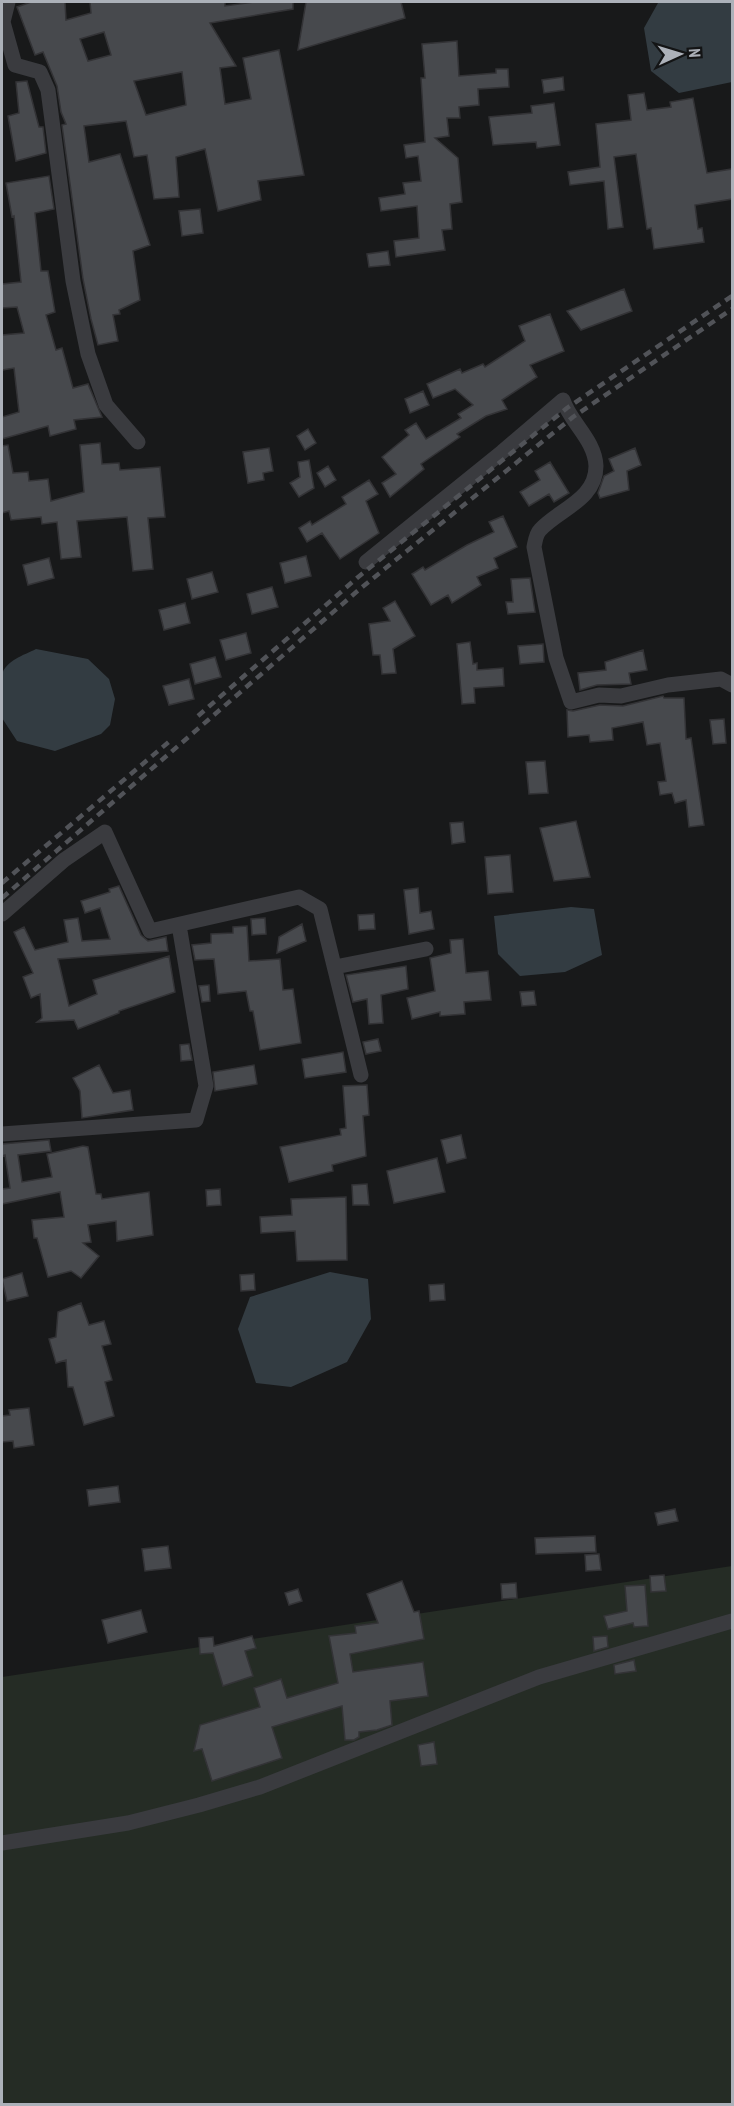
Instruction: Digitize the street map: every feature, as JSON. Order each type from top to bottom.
[{"type":"street","points":[[8,2],[3,22],[15,65],[40,72],[48,90],[71,271],[88,354],[106,405],[138,442]]},
{"type":"street","points":[[366,562],[563,400],[590,444],[596,466],[590,486],[579,502],[539,531],[534,547],[556,658],[571,702],[599,695],[621,696],[668,685],[721,679],[732,686]]},
{"type":"street","points":[[2,914],[64,860],[105,832],[150,931],[299,897],[320,909],[361,1075]]},
{"type":"street","points":[[2,1134],[196,1120],[206,1086],[180,925]]},
{"type":"street","points":[[335,967],[426,949]]},
{"type":"street","points":[[2,1843],[128,1823],[240,1793],[540,1677],[732,1621]]},
{"type":"shaded area","points":[[732,2],[732,82],[679,93],[651,71],[644,28],[658,3]]},
{"type":"shaded area","points":[[36,649],[88,659],[109,679],[115,699],[110,725],[101,734],[55,751],[17,741],[2,718],[2,675],[11,662]]},
{"type":"shaded area","points":[[571,907],[594,909],[602,955],[565,972],[520,976],[498,954],[494,916]]},
{"type":"shaded area","points":[[330,1272],[368,1279],[371,1319],[347,1362],[291,1387],[256,1383],[238,1329],[250,1297]]},
{"type":"shaded area","points":[[732,1566],[732,2104],[2,2104],[2,1677]]},
{"type":"building","points":[[31,2],[65,2],[66,20],[91,13],[90,2],[225,2],[225,6],[254,2],[293,2],[293,9],[210,23],[236,66],[220,68],[225,104],[251,99],[243,58],[279,50],[304,175],[258,181],[261,200],[218,211],[205,149],[176,157],[179,197],[154,199],[147,155],[134,157],[126,121],[84,126],[89,162],[120,154],[150,245],[133,251],[140,300],[119,310],[120,314],[113,315],[118,341],[98,345],[83,279],[62,125],[66,124],[61,112],[57,86],[43,52],[35,55],[17,7]],"holes":[[[104,32],[111,55],[88,61],[80,39]],[[182,72],[186,105],[146,115],[134,81]]]},
{"type":"building","points":[[306,2],[401,2],[405,18],[298,50]]},
{"type":"building","points":[[457,41],[459,76],[496,73],[496,69],[508,69],[509,87],[478,89],[479,105],[459,107],[460,118],[447,118],[449,136],[435,138],[458,158],[462,202],[450,204],[452,229],[442,230],[445,250],[396,257],[394,241],[419,238],[417,206],[381,211],[379,198],[405,194],[403,183],[421,181],[418,156],[406,158],[404,145],[425,142],[421,78],[425,78],[422,44]]},
{"type":"building","points":[[563,77],[564,90],[544,93],[542,80]]},
{"type":"building","points":[[27,81],[39,127],[43,127],[46,153],[16,161],[8,116],[19,113],[16,82]]},
{"type":"building","points":[[644,93],[647,110],[671,107],[670,102],[693,98],[707,173],[732,169],[732,199],[695,205],[698,229],[702,228],[704,242],[654,249],[651,228],[647,229],[636,154],[614,157],[623,227],[608,229],[604,181],[570,185],[568,172],[600,167],[596,124],[631,120],[628,95]]},
{"type":"building","points":[[554,103],[560,145],[537,148],[536,142],[493,145],[489,117],[532,113],[531,106]]},
{"type":"building","points":[[49,176],[54,209],[35,213],[41,271],[48,271],[55,312],[46,315],[56,350],[62,348],[73,388],[88,384],[102,417],[74,420],[76,429],[50,436],[48,426],[2,439],[2,417],[19,412],[14,368],[2,370],[2,335],[24,333],[17,307],[2,308],[2,284],[21,282],[14,216],[12,217],[6,183]]},
{"type":"building","points":[[200,209],[203,233],[182,236],[179,211]]},
{"type":"building","points":[[388,251],[390,265],[369,267],[367,254]]},
{"type":"building","points":[[624,289],[632,311],[581,330],[567,311]]},
{"type":"building","points":[[550,314],[564,351],[530,365],[537,377],[502,400],[507,409],[486,416],[457,434],[460,437],[421,464],[424,469],[390,497],[382,483],[396,474],[382,457],[409,435],[405,430],[416,423],[426,439],[461,418],[458,414],[473,405],[455,389],[433,398],[427,384],[460,369],[462,373],[483,364],[485,367],[525,341],[519,326]]},
{"type":"building","points":[[423,391],[429,405],[410,413],[405,399]]},
{"type":"building","points":[[308,429],[316,443],[305,450],[297,436]]},
{"type":"building","points":[[100,443],[102,464],[119,463],[120,470],[160,467],[165,517],[148,518],[153,569],[133,571],[127,517],[77,521],[81,557],[61,559],[57,522],[42,524],[41,517],[11,520],[9,511],[2,513],[2,446],[8,445],[13,473],[28,472],[29,481],[48,479],[51,501],[84,492],[80,445]]},
{"type":"building","points":[[269,448],[273,471],[263,473],[264,480],[248,483],[243,452]]},
{"type":"building","points":[[635,448],[641,465],[627,471],[629,490],[600,498],[598,493],[604,476],[614,471],[609,459]]},
{"type":"building","points":[[309,460],[314,488],[299,497],[290,483],[300,477],[298,462]]},
{"type":"building","points":[[550,462],[569,493],[554,502],[549,494],[529,506],[520,492],[540,480],[535,471]]},
{"type":"building","points":[[328,466],[336,480],[325,487],[317,473]]},
{"type":"building","points":[[369,480],[378,494],[366,501],[379,533],[340,559],[322,533],[307,542],[299,528],[310,521],[312,525],[346,504],[342,497]]},
{"type":"building","points":[[503,516],[517,547],[494,558],[498,568],[477,577],[481,585],[452,603],[448,595],[431,605],[412,574],[423,567],[425,570],[494,532],[489,522]]},
{"type":"building","points":[[306,556],[311,576],[285,583],[280,563]]},
{"type":"building","points":[[49,558],[54,578],[28,585],[23,565]]},
{"type":"building","points":[[212,572],[218,592],[192,599],[187,579]]},
{"type":"building","points":[[530,578],[535,612],[508,614],[506,602],[513,602],[511,579]]},
{"type":"building","points":[[272,587],[278,607],[252,614],[247,594]]},
{"type":"building","points":[[395,601],[415,636],[393,649],[396,673],[382,674],[380,655],[373,655],[369,624],[390,621],[383,608]]},
{"type":"building","points":[[185,603],[190,623],[164,630],[159,610]]},
{"type":"building","points":[[246,633],[251,653],[226,660],[220,640]]},
{"type":"building","points":[[470,642],[473,664],[477,663],[477,670],[503,668],[504,686],[474,688],[475,703],[462,704],[457,644]]},
{"type":"building","points":[[543,644],[544,662],[520,664],[518,646]]},
{"type":"building","points":[[643,650],[647,670],[629,673],[631,684],[597,685],[580,690],[578,673],[606,670],[605,662]]},
{"type":"building","points":[[215,657],[221,677],[195,684],[190,664]]},
{"type":"building","points":[[189,679],[194,699],[169,705],[163,686]]},
{"type":"building","points":[[663,696],[664,698],[684,698],[686,739],[691,738],[704,825],[689,827],[686,800],[675,803],[672,793],[660,795],[658,782],[666,781],[660,743],[647,745],[643,722],[612,728],[613,740],[590,742],[589,735],[568,737],[567,710],[573,711],[600,705],[623,706]]},
{"type":"building","points":[[724,719],[726,743],[713,744],[710,720]]},
{"type":"building","points":[[545,761],[548,793],[529,794],[526,762]]},
{"type":"building","points":[[576,821],[590,877],[554,881],[540,828]]},
{"type":"building","points":[[463,822],[465,842],[452,844],[450,823]]},
{"type":"building","points":[[510,855],[513,892],[488,894],[485,857]]},
{"type":"building","points":[[119,886],[141,935],[148,941],[166,937],[168,951],[58,959],[69,1006],[97,994],[93,980],[169,956],[175,992],[119,1011],[119,1013],[78,1029],[74,1020],[37,1022],[42,1018],[40,994],[31,998],[23,977],[33,973],[14,932],[24,927],[35,950],[68,942],[64,920],[78,918],[82,941],[110,939],[100,908],[85,913],[81,901],[110,892],[109,889]]},
{"type":"building","points":[[418,888],[420,913],[431,911],[434,929],[409,934],[404,890]]},
{"type":"building","points":[[374,914],[375,929],[359,930],[358,915]]},
{"type":"building","points":[[265,918],[266,934],[252,935],[251,919]]},
{"type":"building","points":[[302,924],[306,941],[277,953],[279,937]]},
{"type":"building","points":[[247,926],[249,961],[280,959],[283,990],[293,989],[301,1043],[260,1050],[253,1011],[250,1011],[246,991],[218,994],[214,959],[195,960],[192,945],[211,943],[211,934],[233,933],[233,927]]},
{"type":"building","points":[[463,939],[466,973],[488,971],[491,1000],[464,1002],[465,1014],[440,1016],[440,1012],[412,1019],[407,998],[435,991],[430,958],[451,953],[450,940]]},
{"type":"building","points":[[406,966],[408,989],[381,995],[383,1023],[369,1024],[367,999],[353,1002],[346,975]]},
{"type":"building","points":[[209,985],[210,1001],[202,1002],[199,986]]},
{"type":"building","points":[[534,991],[536,1005],[522,1006],[520,992]]},
{"type":"building","points":[[378,1039],[381,1051],[366,1054],[363,1042]]},
{"type":"building","points":[[189,1044],[192,1060],[181,1061],[180,1045]]},
{"type":"building","points":[[343,1052],[346,1072],[305,1078],[302,1059]]},
{"type":"building","points":[[99,1065],[113,1093],[130,1090],[133,1110],[82,1118],[80,1091],[73,1078]]},
{"type":"building","points":[[254,1065],[257,1084],[215,1091],[213,1072]]},
{"type":"building","points":[[367,1085],[369,1115],[363,1116],[366,1156],[332,1165],[333,1171],[289,1182],[280,1147],[341,1135],[340,1129],[346,1128],[343,1086]]},
{"type":"building","points":[[461,1135],[466,1158],[447,1163],[441,1140]]},
{"type":"building","points":[[49,1140],[51,1151],[18,1155],[22,1182],[52,1177],[47,1154],[83,1146],[88,1147],[96,1194],[101,1194],[102,1199],[149,1192],[153,1235],[117,1241],[116,1221],[88,1225],[91,1242],[83,1243],[99,1256],[81,1278],[71,1271],[48,1277],[37,1238],[34,1238],[32,1220],[64,1217],[60,1192],[2,1204],[2,1189],[10,1188],[5,1155],[2,1156],[2,1144]]},
{"type":"building","points":[[437,1158],[445,1192],[394,1203],[387,1171]]},
{"type":"building","points":[[367,1184],[369,1205],[353,1205],[352,1185]]},
{"type":"building","points":[[220,1189],[221,1205],[207,1206],[206,1190]]},
{"type":"building","points":[[346,1197],[347,1260],[297,1261],[295,1231],[261,1233],[260,1217],[292,1215],[291,1199]]},
{"type":"building","points":[[22,1273],[28,1296],[7,1301],[2,1279]]},
{"type":"building","points":[[254,1274],[255,1290],[241,1291],[240,1275]]},
{"type":"building","points":[[444,1284],[445,1300],[430,1301],[429,1285]]},
{"type":"building","points":[[81,1303],[89,1325],[104,1321],[111,1344],[102,1346],[112,1380],[105,1382],[114,1416],[84,1425],[73,1387],[68,1387],[66,1360],[56,1363],[49,1339],[56,1337],[58,1312]]},
{"type":"building","points":[[29,1408],[34,1445],[14,1448],[13,1441],[2,1442],[2,1416],[10,1415],[9,1410]]},
{"type":"building","points":[[118,1486],[120,1502],[89,1506],[87,1490]]},
{"type":"building","points":[[675,1509],[678,1521],[658,1525],[655,1513]]},
{"type":"building","points":[[595,1536],[596,1552],[536,1554],[535,1538]]},
{"type":"building","points":[[168,1546],[171,1568],[145,1571],[142,1549]]},
{"type":"building","points":[[599,1554],[601,1570],[586,1571],[585,1555]]},
{"type":"building","points":[[664,1575],[666,1591],[651,1592],[650,1576]]},
{"type":"building","points":[[402,1581],[414,1612],[419,1611],[424,1639],[350,1654],[353,1672],[423,1662],[428,1696],[390,1701],[392,1725],[359,1732],[359,1737],[354,1740],[345,1740],[342,1706],[272,1727],[282,1758],[212,1781],[202,1749],[194,1751],[200,1725],[260,1707],[254,1688],[281,1679],[287,1698],[338,1683],[329,1636],[356,1633],[355,1626],[378,1623],[367,1594]]},
{"type":"building","points":[[516,1583],[517,1598],[502,1599],[501,1584]]},
{"type":"building","points":[[645,1585],[648,1626],[634,1627],[633,1623],[608,1629],[604,1616],[627,1611],[625,1586]]},
{"type":"building","points":[[298,1589],[302,1601],[289,1605],[285,1593]]},
{"type":"building","points":[[141,1610],[147,1632],[108,1643],[102,1620]]},
{"type":"building","points":[[252,1636],[256,1648],[245,1651],[253,1676],[223,1686],[213,1653],[200,1654],[199,1638],[213,1637],[214,1646]]},
{"type":"building","points":[[607,1636],[608,1647],[594,1651],[593,1637]]},
{"type":"building","points":[[634,1660],[636,1671],[615,1674],[614,1665]]},
{"type":"building","points":[[434,1742],[437,1764],[421,1766],[418,1745]]},
{"type":"railway","points":[[198,716],[357,578],[567,408],[732,296]]},
{"type":"railway","points":[[2,898],[361,588],[573,417],[732,309]]},
{"type":"railway","points":[[2,883],[171,740]]}]
